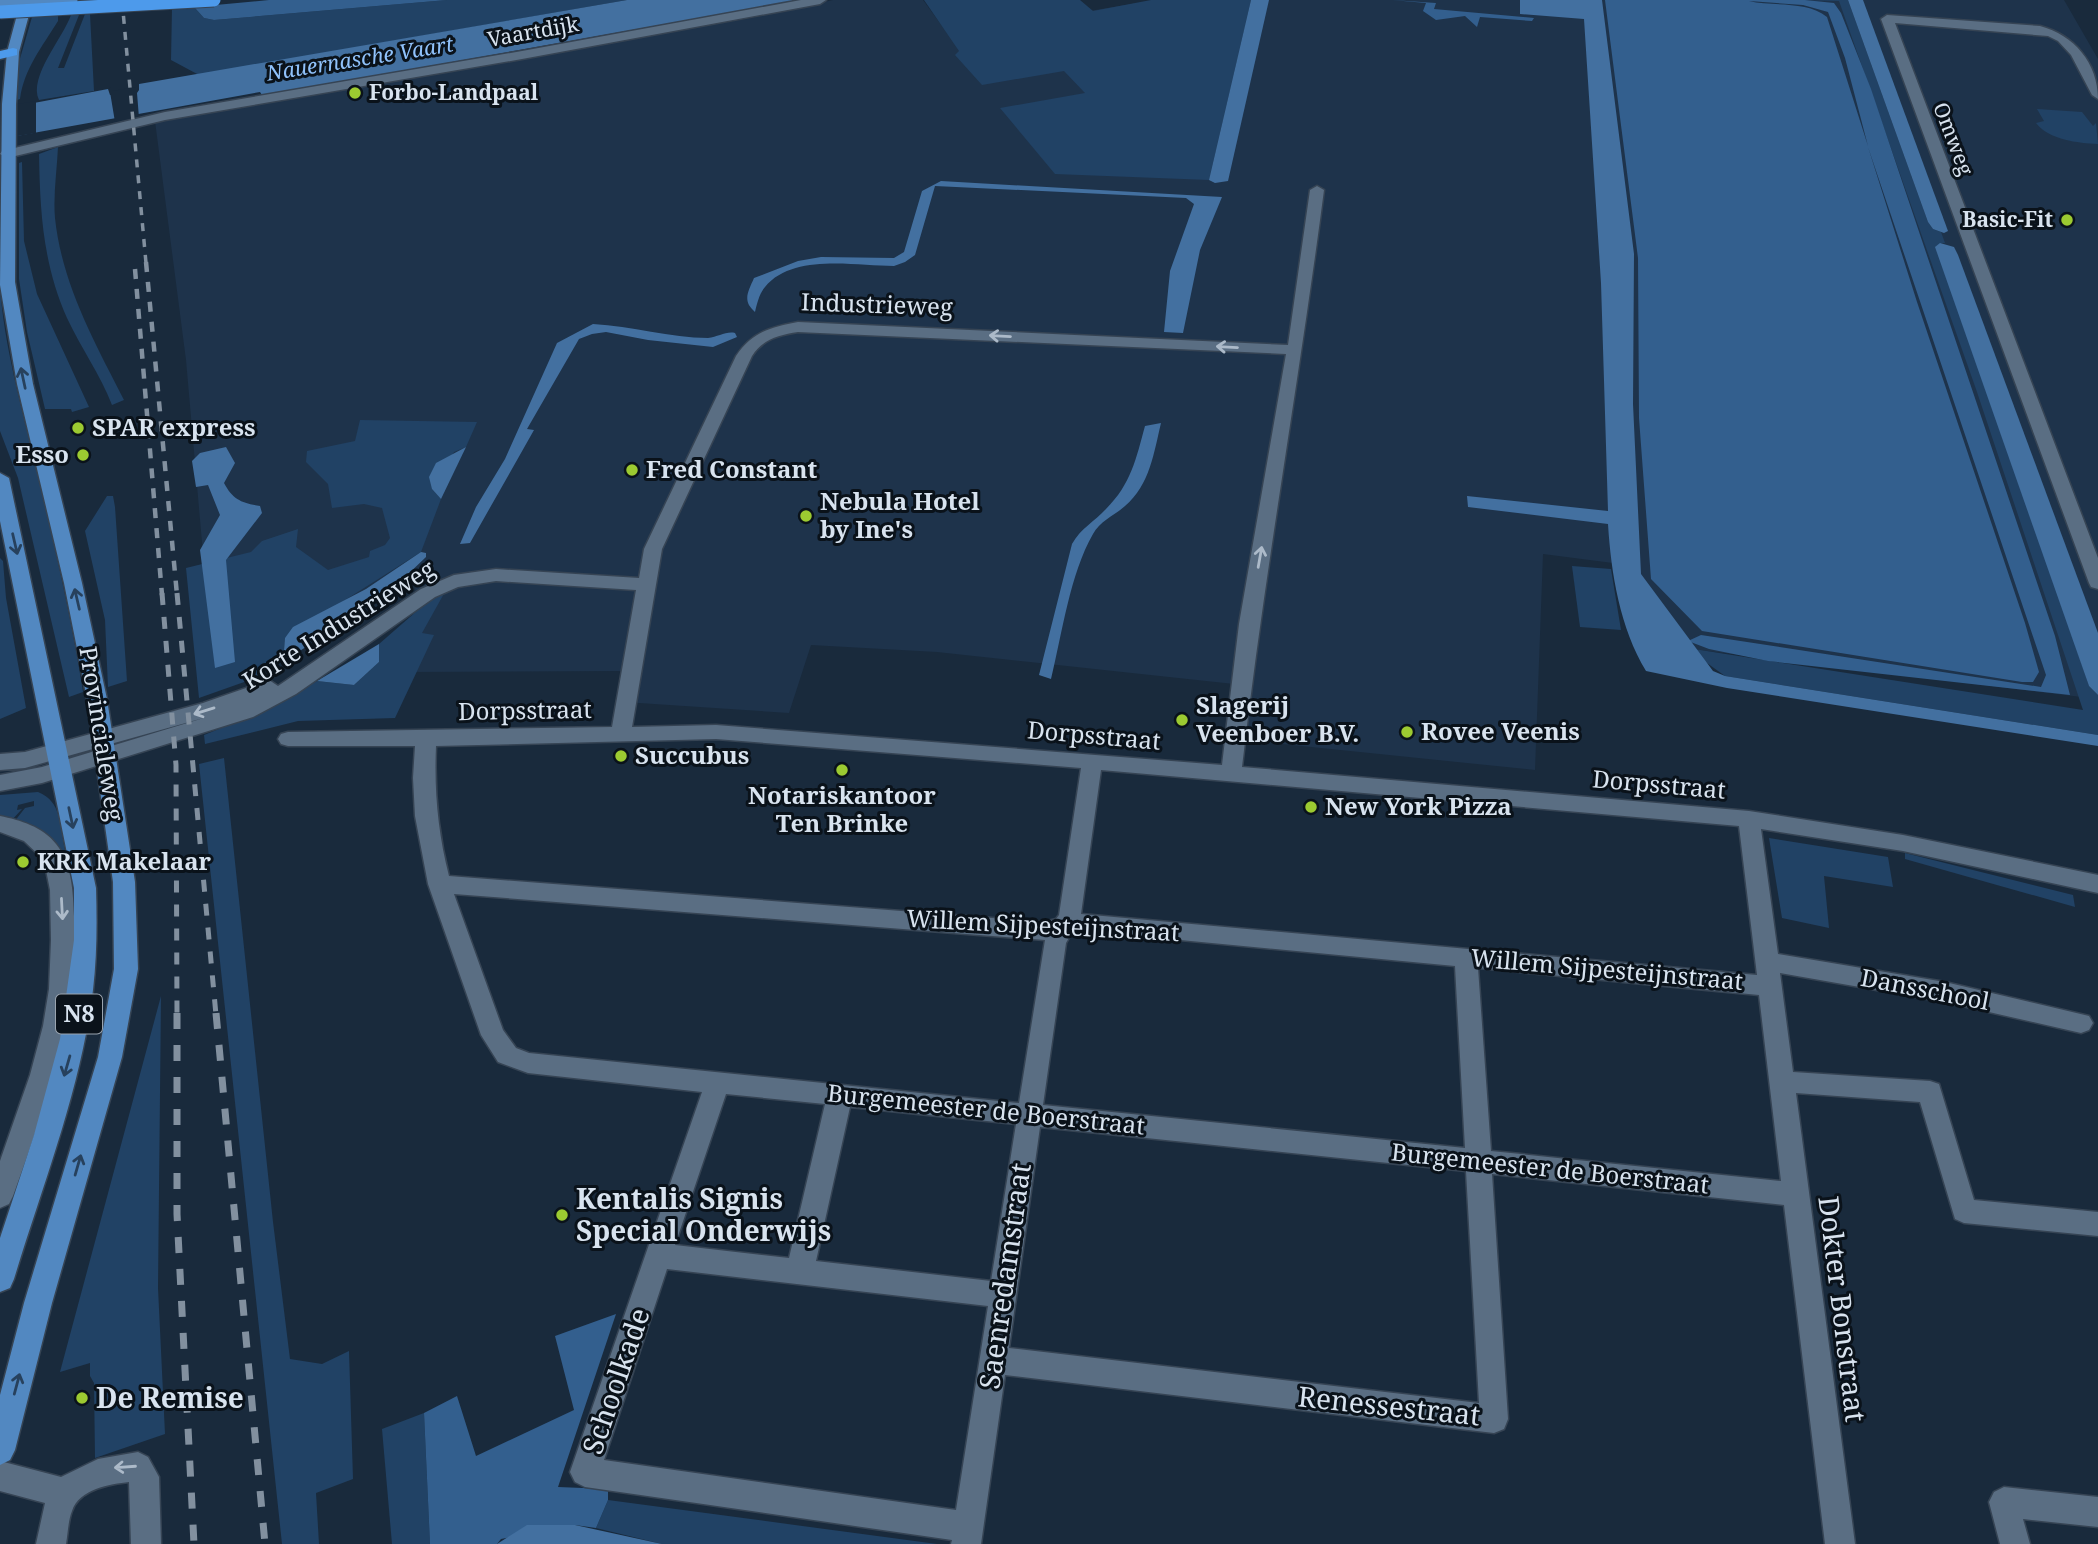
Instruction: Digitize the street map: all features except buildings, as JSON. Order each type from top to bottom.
[{"type":"highway","points":[[0,12],[216,0]]},
{"type":"main road","name":"Provincialeweg","points":[[0,1450],[38,1303],[110,1057],[126,969],[124,882],[104,747],[81,620],[14,331],[7,270],[9,105],[4,53],[27,0]]},
{"type":"main road","points":[[0,4],[71,0]]},
{"type":"main road","name":"Provincialeweg","points":[[0,478],[85,888],[87,947],[84,981],[68,1063],[0,1279]]},
{"type":"street","name":"Vaartdijk","points":[[7,146],[820,0]]},
{"type":"street","name":"Omweg","points":[[2098,95],[2069,41],[2058,34],[2040,30],[1886,19],[2098,583]]},
{"type":"street","points":[[1231,774],[1249,624],[1295,350],[1317,190]]},
{"type":"street","name":"Industrieweg","points":[[621,734],[653,549],[744,356],[751,344],[764,335],[798,327],[1295,350]]},
{"type":"street","name":"Korte Industrieweg","points":[[60,760],[104,747],[227,720],[266,703],[428,593],[454,581],[478,575],[647,577]]},
{"type":"street","name":"Dorpsstraat","points":[[288,739],[426,739],[716,732],[1092,762],[1749,819],[1903,843],[2098,884]]},
{"type":"street","name":"Burgemeester de Boerstraat","points":[[426,739],[423,783],[426,829],[439,884],[494,1035],[507,1055],[528,1063],[1795,1194]]},
{"type":"street","points":[[0,762],[60,760]]},
{"type":"street","points":[[0,783],[60,760]]},
{"type":"street","name":"Saenredamstraat","points":[[967,1536],[1055,943],[1070,915],[1092,762]]},
{"type":"street","name":"Dokter Bonstraat","points":[[1749,819],[1840,1544]]},
{"type":"street","points":[[0,824],[27,834],[49,849],[57,867],[61,888],[63,931],[59,1000],[35,1098],[0,1196]]},
{"type":"street","name":"Willem Sijpesteijnstraat","points":[[439,884],[1044,930],[1086,922],[1466,957],[1770,974]]},
{"type":"street","name":"Renessestraat","points":[[993,1360],[1494,1419],[1466,957]]},
{"type":"street","name":"Dansschool","points":[[1770,974],[1945,992],[2081,1023]]},
{"type":"street","points":[[1784,1082],[1930,1092],[1964,1211],[2098,1224]]},
{"type":"street","name":"Schoolkade","points":[[718,1083],[584,1472],[967,1536]]},
{"type":"street","points":[[800,1271],[840,1094]]},
{"type":"street","points":[[659,1256],[1002,1295]]},
{"type":"street","points":[[51,1544],[58,1506],[64,1493],[106,1470],[124,1465],[138,1467],[144,1477],[146,1544]]},
{"type":"street","points":[[0,1476],[64,1493]]},
{"type":"street","points":[[2015,1544],[2004,1502],[2098,1512]]},
{"type":"shaded area","points":[[269,0],[447,0],[214,20],[204,18],[194,7]]},
{"type":"shaded area","points":[[447,0],[627,0],[199,75],[171,60],[172,8],[194,7],[204,18],[214,20]]},
{"type":"shaded area","points":[[833,0],[923,0],[948,34],[1156,0],[2064,0],[2098,59],[2098,699],[1675,647],[1636,566],[1543,554],[1535,770],[1233,739],[1234,684],[937,652],[811,645],[789,713],[624,702],[624,671],[409,672],[416,580],[214,679],[186,360],[155,121],[751,18]]},
{"type":"shaded area","points":[[924,0],[1080,0],[1093,11],[1151,0],[1251,0],[1209,180],[1055,174],[1000,108],[1085,93],[1064,71],[982,85],[955,55],[959,51]]},
{"type":"shaded area","points":[[1392,0],[1436,3],[1434,9],[1534,18],[1532,21],[1480,17],[1477,27],[1465,16],[1436,20],[1423,11],[1426,3]]},
{"type":"shaded area","points":[[1605,0],[1805,0],[1834,3],[1841,13],[1871,89],[2055,636],[2070,695],[1768,661],[1709,649],[1688,641],[1701,635],[2041,687],[2046,675],[1868,147],[2025,623],[2039,672],[2033,682],[1702,631],[1651,579],[1639,418],[1638,258]],"holes":[[[1749,1],[1803,5],[1828,12],[1845,58],[1868,146],[1827,17],[1810,8]]]},
{"type":"shaded area","points":[[1805,0],[1848,0],[1928,222],[1933,229],[1941,232],[1945,243],[1940,243],[2089,686],[2098,695],[2098,735],[1725,676],[1700,658],[1694,649],[2083,710],[1977,392],[1839,1]]},
{"type":"shaded area","points":[[85,14],[90,14],[94,91],[39,100],[38,80],[48,57],[71,15],[79,15],[58,68],[64,68]]},
{"type":"shaded area","points":[[58,16],[58,21],[30,68],[20,99],[17,100],[19,62],[32,17]]},
{"type":"shaded area","points":[[2037,109],[2082,112],[2093,126],[2096,123],[2098,144],[2073,141],[2048,133],[2036,123],[2044,121]]},
{"type":"shaded area","points":[[58,147],[55,218],[59,242],[81,312],[124,400],[112,405],[67,318],[48,258],[40,196],[39,154]]},
{"type":"shaded area","points":[[22,162],[24,241],[37,294],[89,407],[72,412],[71,409],[45,409],[27,332],[19,279],[19,163]]},
{"type":"shaded area","points":[[0,286],[9,353],[55,549],[83,692],[69,697],[18,478],[0,431]]},
{"type":"shaded area","points":[[360,420],[477,422],[466,447],[454,452],[432,489],[441,499],[421,552],[285,638],[283,662],[247,681],[199,698],[186,568],[251,552],[262,541],[298,529],[296,547],[328,570],[369,557],[370,551],[385,545],[390,538],[382,508],[364,504],[332,508],[328,484],[306,462],[307,451],[355,441]]},
{"type":"shaded area","points":[[107,496],[113,496],[115,507],[127,681],[108,687],[105,620],[85,531]]},
{"type":"shaded area","points":[[0,558],[3,561],[6,598],[26,708],[0,719]]},
{"type":"shaded area","points":[[1572,566],[1611,569],[1621,630],[1580,627]]},
{"type":"shaded area","points":[[446,590],[422,633],[434,635],[395,718],[298,721],[205,744],[204,735],[266,710],[317,681],[354,685],[379,662],[379,644],[426,603]]},
{"type":"shaded area","points":[[224,758],[290,1359],[322,1364],[349,1351],[353,1479],[316,1493],[319,1544],[282,1544],[199,764]]},
{"type":"shaded area","points":[[38,792],[46,796],[56,808],[65,850],[59,852],[14,822],[25,808],[34,806],[34,801],[18,805],[17,810],[22,809],[11,821],[0,819],[0,795]]},
{"type":"shaded area","points":[[1769,838],[1888,857],[1893,887],[1824,876],[1829,928],[1782,918]]},
{"type":"shaded area","points":[[1905,853],[2073,895],[2075,907],[1905,859]]},
{"type":"shaded area","points":[[161,996],[158,1288],[165,1434],[95,1458],[94,1383],[90,1376],[90,1363],[60,1372]]},
{"type":"shaded area","points":[[616,1314],[558,1487],[608,1489],[608,1500],[596,1528],[575,1525],[501,1539],[497,1544],[430,1544],[424,1413],[457,1396],[476,1456],[574,1410],[555,1336]]},
{"type":"shaded area","points":[[424,1413],[430,1544],[392,1544],[382,1429]]},
{"type":"shaded area","points":[[608,1500],[937,1544],[662,1544],[596,1528]]},
{"type":"water","name":"Nauernasche Vaart","points":[[627,0],[801,0],[0,139],[18,106],[108,89],[110,95],[139,90],[139,84]]},
{"type":"water","points":[[1251,0],[1269,0],[1228,181],[1215,183],[1209,180]]},
{"type":"water","points":[[1520,0],[1602,0],[1634,254],[1633,404],[1641,574],[1713,671],[1725,676],[2098,735],[2098,746],[1727,688],[1646,671],[1630,637],[1618,600],[1608,524],[1468,507],[1467,496],[1608,511],[1601,283],[1584,19],[1520,14]]},
{"type":"water","points":[[1848,0],[1863,0],[1948,231],[1944,233],[1933,229],[1928,222]]},
{"type":"water","points":[[941,181],[1222,197],[1200,250],[1183,333],[1164,332],[1170,271],[1194,204],[1186,198],[935,186],[915,255],[905,262],[894,266],[825,264],[791,269],[777,276],[765,287],[755,312],[751,308],[747,296],[754,278],[798,261],[821,257],[894,258],[904,252],[922,191]]},
{"type":"water","points":[[1940,243],[1954,247],[1958,255],[2098,633],[2098,695],[2089,686],[1935,247]]},
{"type":"water","points":[[593,324],[694,337],[708,338],[735,333],[737,337],[713,347],[606,332],[579,339],[527,429],[534,430],[470,543],[460,544],[476,507],[505,459],[557,343]]},
{"type":"water","points":[[1161,423],[1146,478],[1133,498],[1100,525],[1085,550],[1078,567],[1051,679],[1039,675],[1072,544],[1121,490],[1132,470],[1145,426]]},
{"type":"water","points":[[226,447],[235,463],[224,483],[227,489],[243,502],[260,506],[262,513],[226,560],[235,662],[215,668],[200,550],[220,515],[208,485],[196,487],[192,461],[200,453]]},
{"type":"water","points":[[466,447],[441,499],[432,489],[429,477],[436,463]]},
{"type":"water","points":[[421,552],[426,553],[426,557],[403,579],[283,662],[285,638],[293,627],[366,589]]},
{"type":"water","points":[[379,644],[379,662],[354,685],[317,681]]},
{"type":"water","points":[[527,1525],[575,1525],[662,1544],[497,1544]]},
{"type":"pier","points":[[139,80],[139,118],[115,122],[109,86],[113,91],[136,87]]},
{"type":"pier","points":[[36,101],[36,133],[0,139],[0,107]]},
{"type":"railway","points":[[122,0],[146,263]]},
{"type":"railway","points":[[146,262],[177,595]]},
{"type":"railway","points":[[135,269],[162,595]]},
{"type":"railway","points":[[162,593],[176,765],[177,1015]]},
{"type":"railway","points":[[177,593],[216,1015]]},
{"type":"railway","points":[[216,1013],[265,1544]]},
{"type":"railway","points":[[177,1015],[177,1214],[194,1544]]},
{"type":"place","name":"Forbo-Landpaal","points":[[355,93]]},
{"type":"place","name":"Basic-Fit","points":[[2067,220]]},
{"type":"place","name":"SPAR express","points":[[78,428]]},
{"type":"place","name":"Esso","points":[[83,455]]},
{"type":"place","name":"Fred Constant","points":[[632,470]]},
{"type":"place","name":"Nebula Hotel by Ine's","points":[[806,516]]},
{"type":"place","name":"Slagerij Veenboer B.V.","points":[[1182,720]]},
{"type":"place","name":"Rovee Veenis","points":[[1407,732]]},
{"type":"place","name":"Succubus","points":[[621,756]]},
{"type":"place","name":"Notariskantoor Ten Brinke","points":[[842,770]]},
{"type":"place","name":"New York Pizza","points":[[1311,807]]},
{"type":"place","name":"KRK Makelaar","points":[[23,862]]},
{"type":"place","name":"Kentalis Signis Special Onderwijs","points":[[562,1215]]},
{"type":"place","name":"De Remise","points":[[82,1398]]}]
